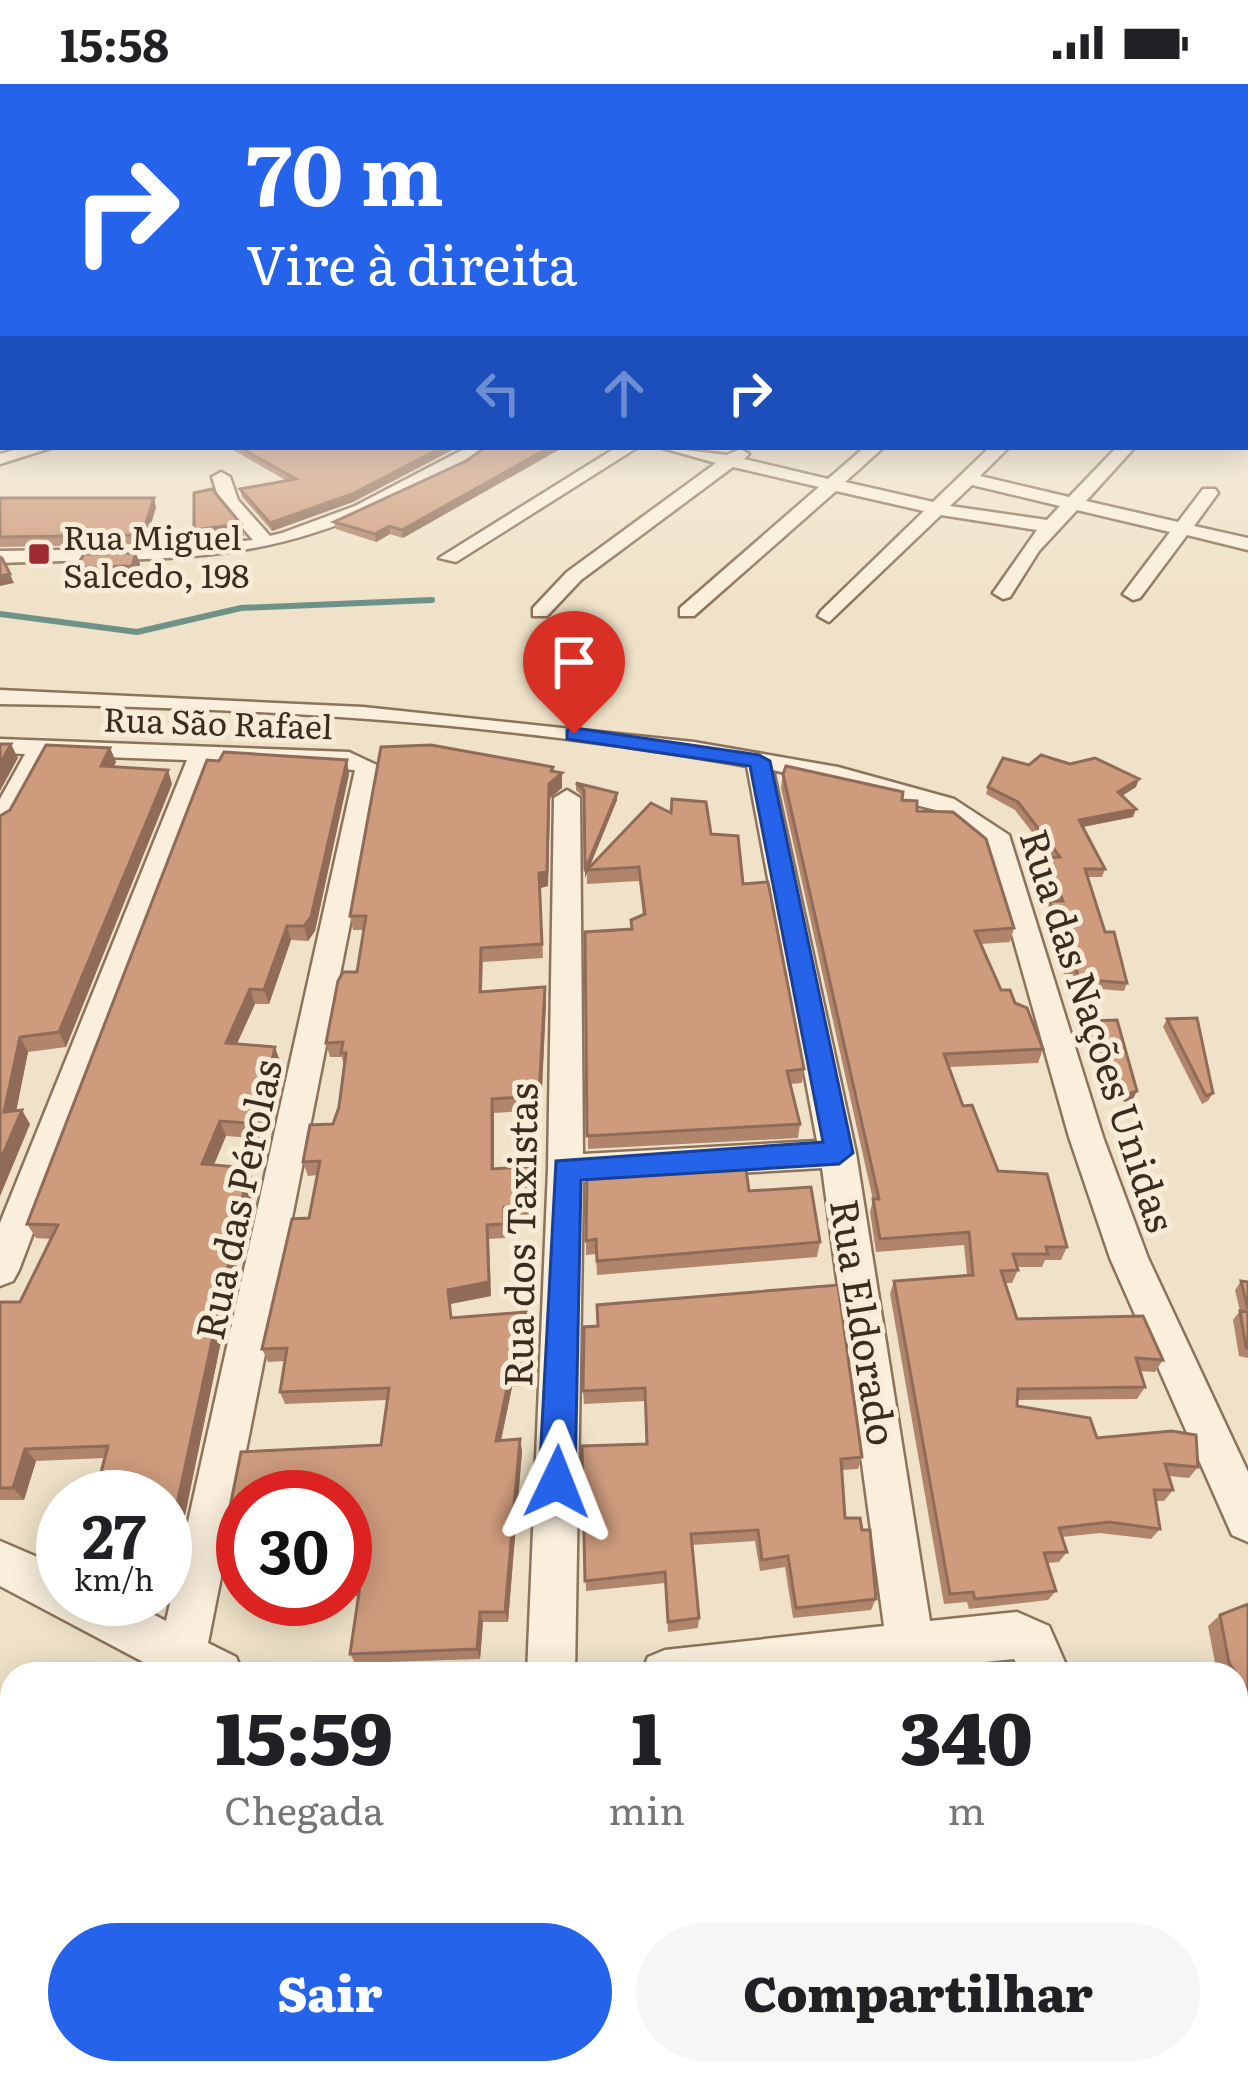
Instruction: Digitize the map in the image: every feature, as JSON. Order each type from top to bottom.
[{"type":"street","points":[[0,458],[33,450]]},
{"type":"street","points":[[0,557],[266,543],[340,518],[475,450]]},
{"type":"street","points":[[449,558],[624,450]]},
{"type":"street","points":[[683,450],[938,509],[1050,526]]},
{"type":"street","points":[[540,612],[574,576],[746,450]]},
{"type":"street","points":[[687,612],[872,450]]},
{"type":"street","points":[[829,616],[997,450]]},
{"type":"street","points":[[1003,593],[1050,526],[1123,450]]},
{"type":"street","points":[[221,476],[229,502],[266,543]]},
{"type":"street","points":[[969,479],[1248,544]]},
{"type":"street","points":[[1132,595],[1209,493]]},
{"type":"street","name":"Rua das Nações Unidas","points":[[0,697],[339,708],[574,734],[759,761],[908,791],[990,825],[1086,1137],[1129,1258],[1248,1520]]},
{"type":"street","name":"Rua São Rafael","points":[[0,746],[362,761]]},
{"type":"street","points":[[0,822],[41,748]]},
{"type":"street","points":[[0,1270],[203,751]]},
{"type":"street","name":"Rua das Pérolas","points":[[202,1662],[368,772],[362,761]]},
{"type":"street","name":"Rua Eldorado","points":[[759,761],[839,1153],[912,1662]]},
{"type":"street","name":"Rua dos Taxistas","points":[[551,1662],[566,1169],[567,798]]},
{"type":"street","points":[[566,1169],[839,1153]]},
{"type":"street","points":[[0,1562],[36,1579]]},
{"type":"street","points":[[126,1626],[194,1662]]},
{"type":"street","points":[[912,1662],[1017,1635],[1032,1643],[1041,1662]]},
{"type":"building","points":[[244,450],[437,450],[352,494],[270,523],[240,489],[296,479]]},
{"type":"building","points":[[482,450],[545,450],[402,530],[389,526],[375,534],[334,522]]},
{"type":"building","points":[[212,489],[241,524],[194,530],[194,493]]},
{"type":"building","points":[[0,498],[154,498],[142,535],[0,537]]},
{"type":"building","points":[[136,553],[132,566],[76,568],[84,554]]},
{"type":"building","points":[[2,558],[10,574],[0,576]]},
{"type":"building","points":[[0,744],[11,744],[0,764]]},
{"type":"building","points":[[46,745],[110,748],[101,766],[168,770],[59,1032],[20,1037],[4,1112],[22,1110],[0,1161],[0,816],[10,810]]},
{"type":"building","points":[[431,745],[553,767],[551,771],[562,773],[549,784],[547,872],[539,873],[542,944],[481,948],[480,992],[545,987],[539,1096],[492,1099],[492,1169],[537,1166],[536,1204],[504,1207],[504,1224],[487,1225],[489,1282],[448,1290],[451,1318],[526,1312],[524,1373],[510,1374],[496,1441],[520,1439],[505,1612],[480,1612],[477,1649],[350,1654],[354,1626],[372,1626],[372,1470],[237,1470],[241,1452],[381,1445],[389,1388],[280,1392],[287,1348],[262,1349],[292,1219],[309,1218],[320,1161],[303,1162],[310,1125],[333,1124],[339,1107],[346,1053],[341,1053],[343,1042],[326,1043],[338,981],[343,972],[357,972],[366,916],[350,916],[381,747]]},
{"type":"building","points":[[224,752],[347,760],[311,917],[304,926],[287,926],[264,990],[250,989],[226,1043],[275,1047],[259,1124],[220,1121],[202,1164],[249,1168],[184,1470],[102,1470],[108,1446],[25,1449],[13,1488],[0,1488],[0,1302],[20,1302],[58,1225],[27,1224],[207,760],[219,761]]},
{"type":"building","points":[[1041,755],[1070,764],[1095,758],[1139,779],[1118,792],[1136,809],[1079,820],[1105,869],[1085,869],[1105,932],[1114,932],[1127,983],[1078,979],[1076,966],[1067,966],[1050,901],[1063,901],[1045,858],[1060,857],[1018,802],[988,787],[1003,758],[1029,765]]},
{"type":"building","points":[[786,766],[903,792],[902,800],[917,801],[917,811],[953,812],[986,839],[1014,928],[975,931],[1001,990],[1010,990],[1015,1003],[1027,1008],[1043,1049],[944,1054],[963,1106],[972,1105],[998,1171],[1047,1174],[1067,1247],[1046,1247],[1048,1254],[1013,1254],[1018,1270],[1001,1271],[1017,1319],[1143,1316],[1163,1360],[1136,1358],[1145,1387],[1018,1389],[1017,1406],[1090,1418],[1097,1438],[1172,1431],[1196,1435],[1198,1467],[1165,1464],[1173,1490],[1154,1490],[1160,1529],[1109,1522],[1059,1528],[1067,1552],[1044,1553],[1056,1591],[975,1599],[973,1592],[950,1594],[894,1281],[973,1275],[969,1232],[880,1239],[873,1199],[879,1199],[783,774]]},
{"type":"building","points":[[576,783],[617,793],[585,870],[584,790]]},
{"type":"building","points":[[672,799],[706,802],[711,834],[738,836],[743,884],[768,882],[804,1069],[787,1071],[800,1124],[587,1136],[585,932],[632,929],[631,920],[645,914],[639,867],[587,870],[651,803],[671,813]]},
{"type":"building","points":[[1197,1018],[1213,1093],[1206,1096],[1167,1019]]},
{"type":"building","points":[[1117,1020],[1137,1091],[1128,1094],[1092,1021]]},
{"type":"building","points":[[745,1162],[749,1191],[811,1187],[820,1242],[597,1261],[596,1239],[586,1241],[587,1172]]},
{"type":"building","points":[[1241,1281],[1248,1282],[1248,1309]]},
{"type":"building","points":[[838,1285],[862,1457],[841,1459],[845,1518],[860,1518],[862,1530],[870,1530],[876,1599],[796,1608],[788,1556],[762,1560],[758,1530],[691,1534],[699,1618],[668,1622],[665,1572],[585,1581],[582,1446],[647,1444],[645,1388],[583,1391],[584,1327],[598,1326],[597,1305]]},
{"type":"building","points":[[1240,1311],[1248,1312],[1248,1348],[1246,1347]]},
{"type":"building","points":[[1248,1604],[1248,1662],[1229,1662],[1220,1615]]},
{"type":"waterway","points":[[0,614],[137,632],[241,608],[432,600]]},
{"type":"place","name":"Rua Miguel Salcedo, 198","points":[[39,554]]},
{"type":"route","points":[[557,1482],[566,1169],[839,1153],[759,761],[574,734]]}]
